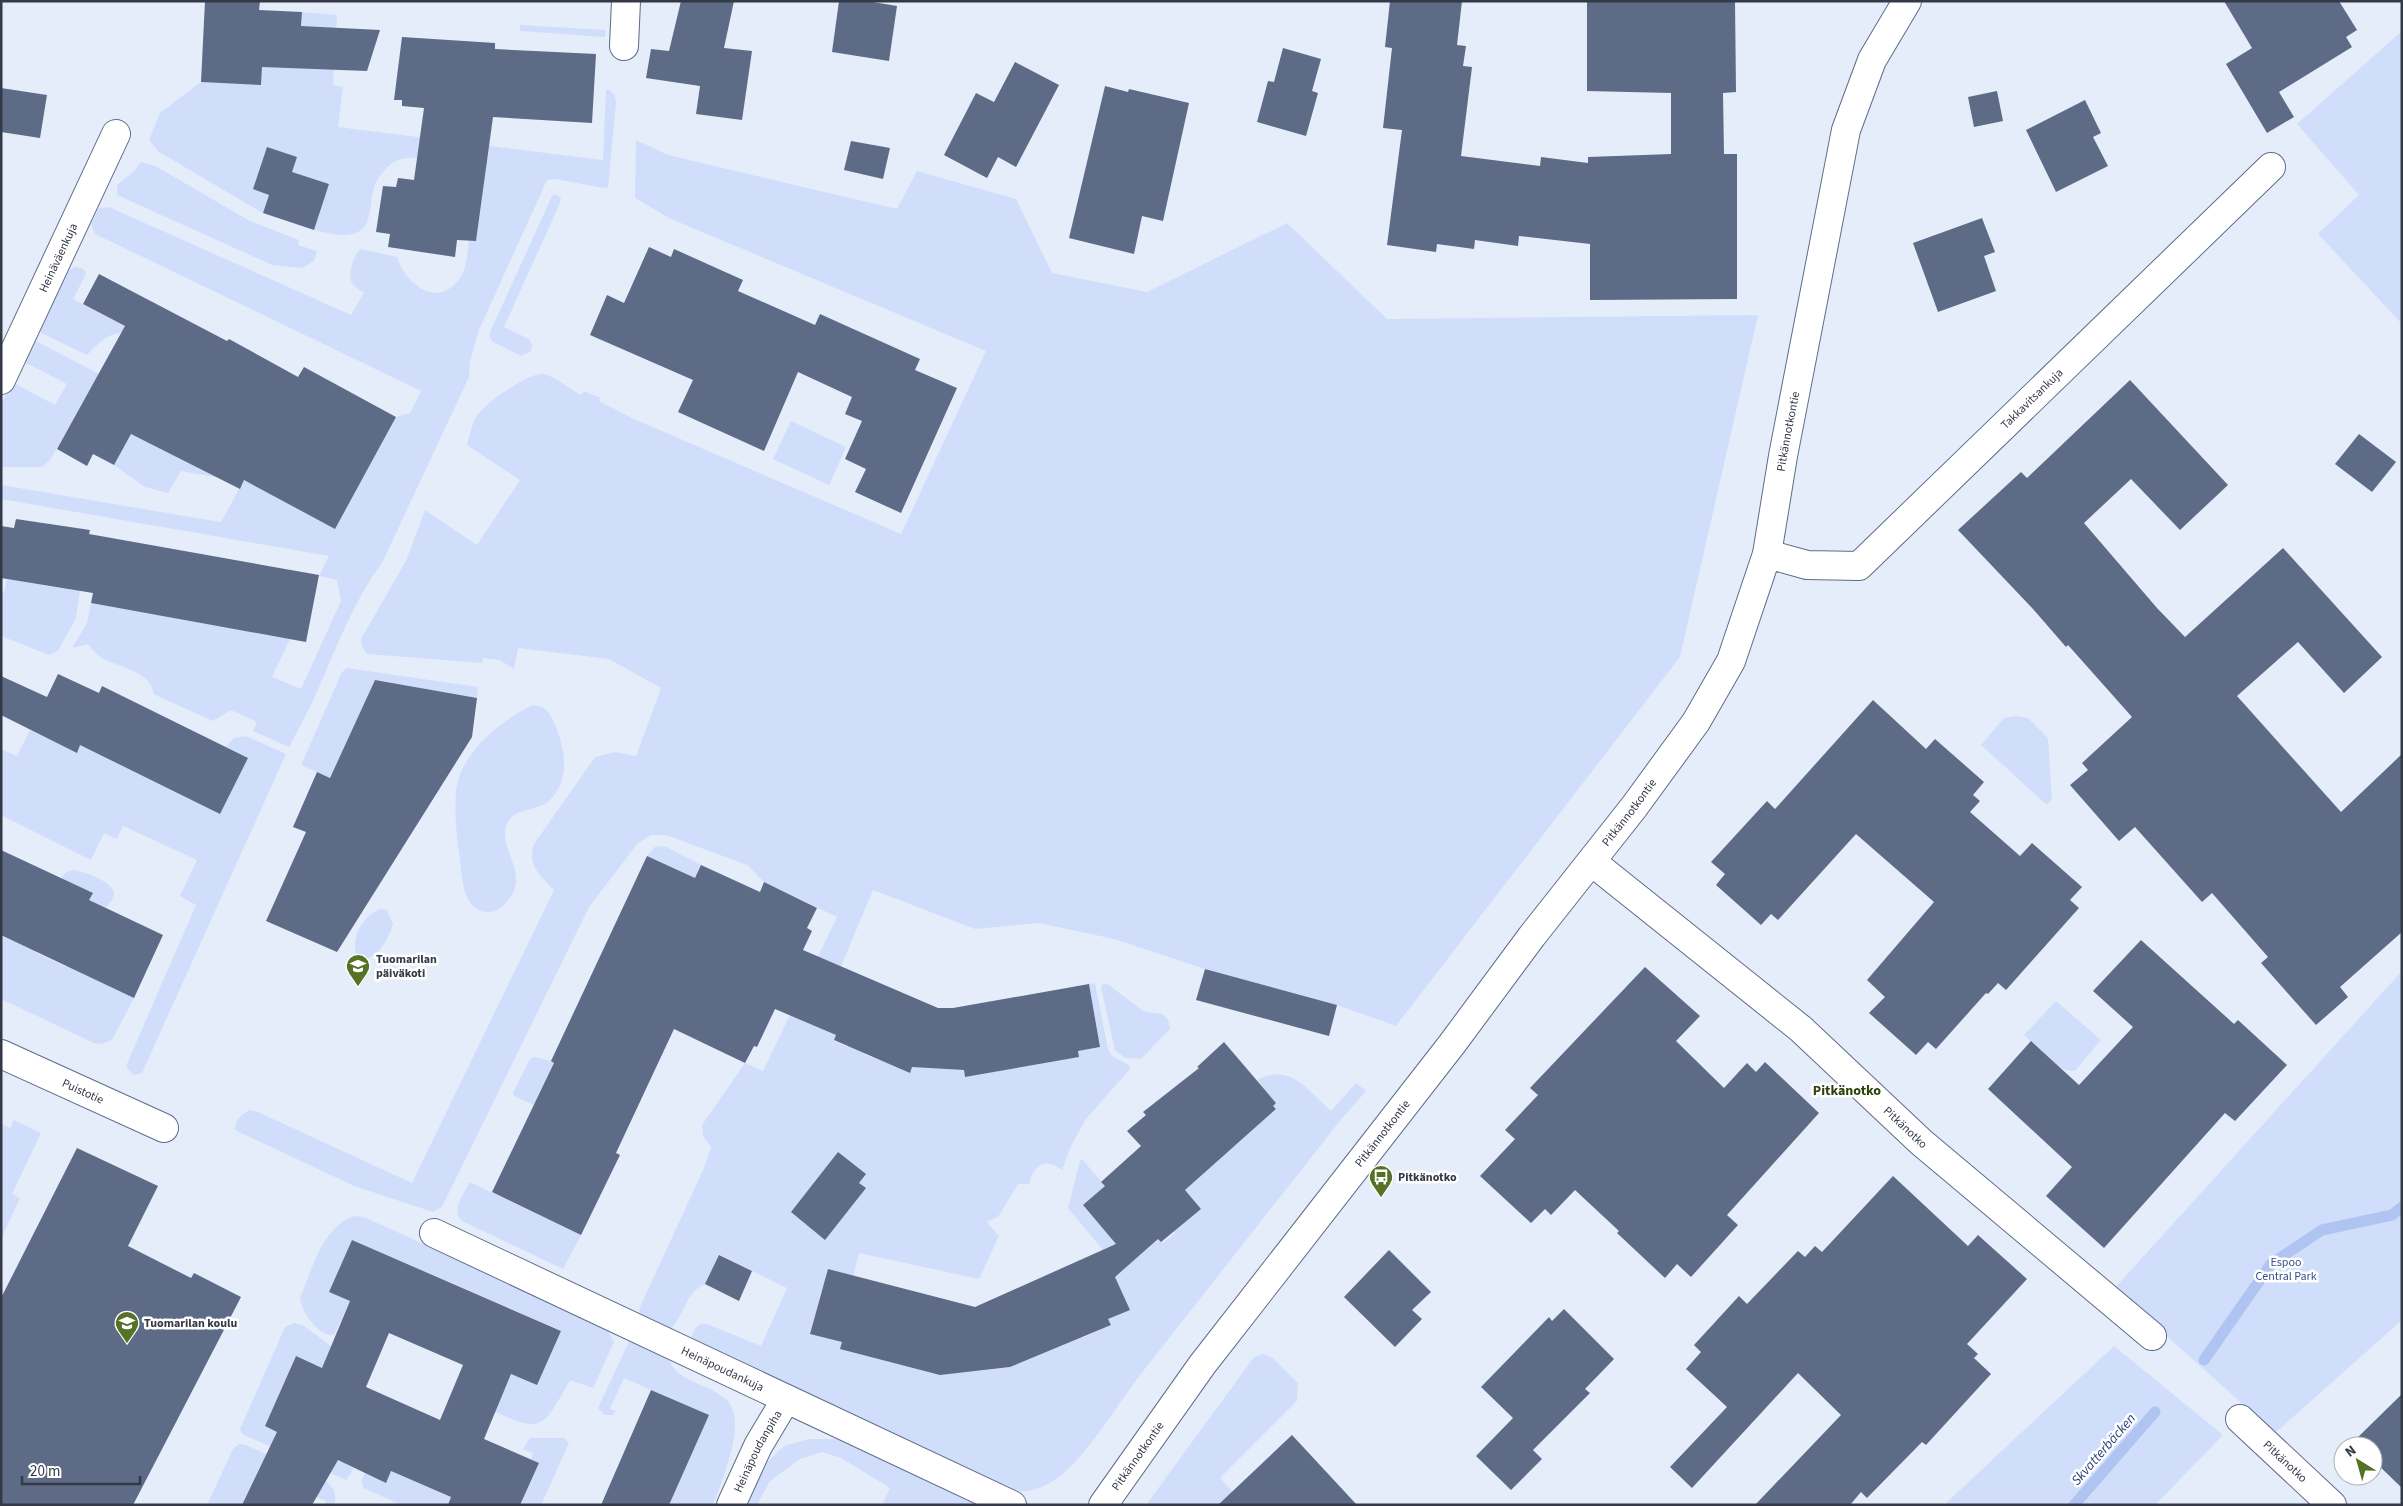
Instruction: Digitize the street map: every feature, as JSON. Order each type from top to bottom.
[{"type":"street","points":[[624,46],[626,1]]},
{"type":"street","name":"Pitkännotkontie","points":[[1103,1505],[1202,1365],[1452,1044],[1532,936],[1592,862],[1696,722],[1731,661],[1767,554],[1783,456],[1846,130],[1872,60],[1907,1]]},
{"type":"street","name":"Heinäväenkuja","points":[[1,380],[116,134]]},
{"type":"street","name":"Takkavitsankuja","points":[[1767,554],[1807,565],[1859,566],[2271,167]]},
{"type":"street","name":"Pitkänotko","points":[[1592,862],[1801,1029],[1921,1142],[2152,1336]]},
{"type":"street","name":"Puistotie","points":[[1,1054],[164,1128]]},
{"type":"street","name":"Heinäpoudankuja","points":[[434,1233],[1012,1505]]},
{"type":"street","name":"Heinäpoudanpiha","points":[[730,1505],[758,1446],[786,1399]]},
{"type":"street","name":"Pitkänotko","points":[[2240,1419],[2332,1505]]},
{"type":"green space","points":[[302,12],[337,15],[333,85],[343,87],[338,127],[603,160],[606,90],[610,90],[615,96],[616,103],[608,187],[603,188],[556,179],[547,180],[478,332],[470,362],[469,377],[382,563],[371,578],[353,611],[315,696],[289,747],[253,731],[257,722],[231,710],[213,721],[153,694],[152,687],[143,676],[103,659],[88,644],[72,648],[87,623],[91,603],[290,639],[272,677],[301,689],[341,601],[337,580],[319,576],[329,556],[1,499],[1,485],[221,522],[250,469],[225,456],[215,477],[181,471],[168,493],[145,487],[114,465],[135,427],[363,478],[396,417],[410,413],[421,391],[95,234],[91,224],[99,208],[109,207],[351,315],[364,293],[353,285],[350,277],[354,259],[361,249],[397,257],[407,276],[415,284],[423,290],[433,293],[442,292],[451,287],[460,278],[464,270],[469,240],[476,241],[486,167],[428,158],[398,160],[381,174],[376,182],[369,218],[365,225],[360,231],[341,235],[314,230],[329,184],[292,172],[267,148],[253,189],[269,195],[263,213],[159,152],[149,140],[160,113],[201,82],[261,85],[262,67],[299,68]]},
{"type":"green space","points":[[520,25],[605,30],[605,37],[520,31]]},
{"type":"green space","points":[[2402,31],[2402,324],[2318,234],[2359,195],[2297,124]]},
{"type":"green space","points":[[636,140],[668,155],[897,209],[917,171],[1016,199],[1052,273],[1147,292],[1287,223],[1387,319],[1758,315],[1680,657],[1396,1026],[1337,1005],[1205,969],[1114,939],[1039,923],[975,929],[873,890],[816,1026],[836,1035],[834,1041],[848,1047],[851,1041],[867,1048],[864,1054],[879,1060],[882,1054],[912,1067],[964,1070],[965,1077],[1079,1056],[1078,1051],[1100,1047],[1089,984],[1095,983],[1108,1049],[1112,1056],[1129,1065],[1130,1069],[1086,1119],[1071,1146],[1062,1170],[1051,1164],[1041,1165],[1034,1172],[1029,1184],[1018,1184],[998,1217],[987,1222],[999,1236],[979,1279],[859,1253],[849,1293],[823,1286],[810,1333],[953,1373],[1005,1368],[1050,1350],[1078,1331],[1082,1338],[1111,1325],[1108,1319],[1129,1309],[1103,1250],[1068,1208],[1082,1159],[1105,1186],[1083,1206],[1132,1262],[1158,1239],[1163,1243],[1175,1233],[1171,1228],[1201,1209],[1181,1185],[1243,1139],[1241,1135],[1276,1109],[1273,1106],[1276,1103],[1257,1080],[1269,1075],[1279,1074],[1289,1077],[1298,1081],[1331,1111],[1356,1083],[1366,1091],[1339,1122],[1144,1370],[1085,1451],[1063,1474],[1053,1481],[1030,1491],[1018,1491],[785,1389],[691,1342],[697,1326],[707,1324],[761,1346],[787,1288],[720,1255],[705,1284],[693,1293],[678,1319],[669,1330],[639,1316],[640,1307],[704,1168],[711,1147],[703,1136],[702,1125],[745,1063],[763,1071],[837,917],[764,882],[747,865],[666,835],[651,835],[638,843],[589,907],[442,1207],[433,1212],[354,1186],[235,1130],[237,1120],[243,1114],[249,1110],[258,1112],[412,1183],[554,890],[536,870],[532,859],[534,844],[595,757],[615,752],[636,756],[661,688],[609,659],[518,648],[514,669],[500,660],[483,658],[482,663],[367,654],[362,647],[361,639],[406,561],[425,510],[477,545],[520,480],[467,445],[479,413],[500,395],[520,382],[538,374],[544,374],[558,380],[581,395],[584,391],[600,398],[599,401],[634,419],[901,534],[986,351],[671,219],[635,198]]},
{"type":"green space","points":[[141,162],[157,167],[250,221],[299,240],[298,245],[317,251],[314,261],[302,268],[272,265],[117,195],[117,185],[133,172]]},
{"type":"green space","points":[[555,194],[561,198],[560,203],[504,327],[529,339],[532,344],[531,351],[521,356],[493,342],[489,337],[552,196]]},
{"type":"green space","points":[[76,267],[84,269],[86,274],[73,299],[136,332],[119,333],[108,337],[87,355],[37,331],[57,285],[69,270]]},
{"type":"green space","points":[[32,339],[99,374],[50,460],[42,467],[1,467],[1,405],[12,382],[55,405],[67,384],[22,361]]},
{"type":"green space","points":[[791,421],[846,447],[829,485],[773,459]]},
{"type":"green space","points":[[7,579],[80,591],[76,618],[58,651],[49,655],[1,636],[1,593],[4,593]]},
{"type":"green space","points":[[347,668],[478,687],[477,698],[375,680],[331,778],[301,765],[342,672]]},
{"type":"green space","points":[[533,705],[546,710],[551,716],[562,745],[564,772],[558,790],[552,798],[542,805],[518,813],[509,820],[505,830],[505,839],[514,868],[515,888],[509,899],[499,909],[489,912],[481,911],[476,909],[467,897],[462,879],[455,800],[459,778],[473,752],[495,729]]},
{"type":"green space","points":[[2016,716],[2028,718],[2048,738],[2052,799],[2047,805],[1981,745],[2004,718]]},
{"type":"green space","points":[[30,730],[77,752],[80,745],[220,814],[248,758],[226,747],[234,738],[246,736],[286,754],[142,1073],[133,1075],[126,1066],[196,905],[180,896],[197,860],[123,826],[117,839],[104,833],[91,860],[1,815],[1,749],[17,756]]},
{"type":"green space","points":[[656,846],[666,847],[701,865],[695,878],[647,856]]},
{"type":"green space","points":[[73,870],[84,872],[104,881],[113,889],[113,897],[106,908],[60,886],[63,875]]},
{"type":"green space","points":[[380,909],[387,910],[393,924],[379,951],[363,961],[357,958],[355,950],[356,936],[368,917]]},
{"type":"green space","points":[[1,932],[40,945],[37,953],[66,967],[70,958],[94,978],[134,998],[112,1040],[101,1044],[94,1043],[1,999]]},
{"type":"green space","name":"Espoo Central Park","points":[[2402,971],[2402,1320],[2275,1433],[2114,1289]]},
{"type":"green space","points":[[1103,984],[1109,985],[1143,1011],[1162,1014],[1168,1019],[1170,1029],[1141,1059],[1126,1058],[1115,1051],[1101,987]]},
{"type":"green space","points":[[2056,1001],[2101,1040],[2075,1071],[2068,1070],[2054,1063],[2024,1035]]},
{"type":"green space","points":[[535,1057],[551,1061],[609,1089],[615,1142],[514,1096],[513,1093],[530,1059]]},
{"type":"green space","points":[[14,1120],[41,1133],[12,1194],[20,1198],[1,1239],[1,1124],[10,1128]]},
{"type":"green space","points":[[470,1182],[581,1235],[563,1269],[462,1221],[457,1212],[459,1202]]},
{"type":"green space","points":[[354,1216],[364,1217],[598,1323],[608,1331],[614,1342],[593,1388],[570,1380],[547,1417],[540,1422],[531,1424],[521,1422],[490,1409],[500,1388],[505,1390],[511,1374],[537,1385],[560,1330],[352,1240],[329,1292],[350,1301],[334,1335],[322,1332],[307,1316],[300,1298],[326,1239],[343,1222]]},
{"type":"green space","points":[[295,1323],[304,1326],[339,1352],[330,1371],[295,1357],[265,1426],[288,1437],[351,1453],[346,1464],[354,1468],[346,1480],[242,1434],[240,1429],[285,1327]]},
{"type":"green space","points":[[634,1331],[668,1347],[669,1361],[681,1375],[717,1393],[730,1404],[734,1414],[734,1440],[713,1505],[669,1505],[708,1415],[624,1378],[610,1409],[616,1411],[613,1415],[604,1415],[598,1408]]},
{"type":"green space","points":[[2114,1346],[2223,1435],[2155,1505],[1944,1505]]},
{"type":"green space","points":[[1263,1354],[1274,1359],[1298,1383],[1297,1401],[1220,1478],[1243,1504],[1258,1505],[1146,1505],[1254,1357]]},
{"type":"green space","points":[[530,1438],[564,1438],[569,1443],[541,1505],[520,1504],[539,1463],[531,1459],[533,1453],[523,1449]]},
{"type":"green space","points":[[809,1439],[836,1439],[975,1500],[975,1505],[882,1505],[890,1488],[841,1458],[822,1452],[800,1459],[770,1481],[757,1505],[744,1505],[763,1466],[784,1446]]},
{"type":"green space","points":[[239,1444],[246,1445],[328,1483],[335,1493],[334,1505],[325,1505],[326,1501],[316,1497],[319,1491],[262,1463],[242,1505],[207,1505],[233,1449]]},
{"type":"green space","points":[[391,1471],[451,1497],[448,1505],[401,1505],[364,1488],[362,1480],[365,1473]]},
{"type":"building","points":[[205,1],[260,1],[259,10],[302,12],[301,26],[380,30],[367,71],[262,67],[261,85],[201,82]]},
{"type":"building","points":[[681,1],[734,1],[724,48],[752,51],[742,120],[696,114],[700,86],[646,78],[651,49],[669,51]]},
{"type":"building","points":[[839,1],[867,1],[897,6],[889,61],[832,52]]},
{"type":"building","points":[[1390,1],[1462,1],[1457,45],[1466,46],[1463,66],[1472,67],[1461,156],[1540,166],[1541,157],[1588,163],[1588,157],[1671,154],[1671,93],[1587,91],[1587,1],[1735,1],[1736,92],[1723,93],[1724,154],[1737,154],[1737,299],[1590,300],[1590,244],[1519,236],[1518,246],[1475,240],[1474,249],[1437,244],[1436,252],[1387,245],[1402,130],[1383,128],[1392,48],[1385,47]]},
{"type":"building","points":[[2224,1],[2339,1],[2357,30],[2346,37],[2352,47],[2279,92],[2294,117],[2267,133],[2226,64],[2252,48]]},
{"type":"building","points":[[402,37],[495,43],[495,49],[596,54],[592,123],[493,117],[476,241],[457,240],[455,257],[388,247],[390,234],[376,232],[383,186],[396,187],[398,178],[414,180],[424,108],[402,106],[402,100],[394,100]]},
{"type":"building","points":[[1283,48],[1321,59],[1312,91],[1318,93],[1306,136],[1257,122],[1268,81],[1274,82]]},
{"type":"building","points":[[1015,62],[1059,85],[1016,167],[998,157],[987,178],[944,155],[976,93],[994,102]]},
{"type":"building","points":[[1105,86],[1128,92],[1129,89],[1189,103],[1163,221],[1142,216],[1134,254],[1069,238]]},
{"type":"building","points":[[1,88],[47,95],[40,138],[1,132]]},
{"type":"building","points":[[1997,91],[2003,121],[1974,127],[1968,97]]},
{"type":"building","points":[[2085,100],[2101,133],[2093,137],[2108,166],[2056,192],[2026,130]]},
{"type":"building","points":[[851,141],[890,148],[883,179],[844,170]]},
{"type":"building","points":[[267,147],[297,157],[292,172],[329,184],[314,230],[263,213],[269,195],[253,189]]},
{"type":"building","points":[[1982,218],[1995,252],[1984,256],[1996,291],[1938,312],[1913,243]]},
{"type":"building","points":[[649,247],[671,257],[674,249],[743,280],[738,291],[815,325],[820,314],[920,359],[915,370],[957,388],[901,513],[855,492],[866,469],[845,459],[862,421],[845,414],[852,397],[798,372],[764,451],[678,412],[693,380],[590,335],[607,295],[624,303]]},
{"type":"building","points":[[99,274],[227,341],[229,339],[298,377],[304,367],[396,417],[335,529],[244,480],[240,489],[131,434],[114,465],[93,454],[87,466],[57,449],[125,326],[83,304]]},
{"type":"building","points":[[2130,380],[2228,485],[2180,530],[2131,479],[2084,523],[2157,608],[2185,637],[2283,548],[2382,657],[2344,693],[2298,642],[2237,696],[2341,812],[2402,754],[2402,932],[2340,987],[2348,997],[2316,1025],[2261,963],[2268,957],[2212,893],[2202,902],[2135,827],[2119,841],[2070,785],[2088,770],[2082,763],[2132,717],[2068,645],[2066,647],[2033,609],[1958,530],[2021,472],[2027,478]]},
{"type":"building","points":[[2359,434],[2396,462],[2372,492],[2335,464]]},
{"type":"building","points":[[16,519],[90,530],[89,534],[319,575],[306,642],[91,603],[93,593],[1,578],[1,526],[14,528]]},
{"type":"building","points":[[58,674],[99,693],[102,686],[248,758],[220,814],[80,745],[77,753],[1,715],[1,676],[47,697]]},
{"type":"building","points":[[375,680],[477,698],[472,737],[337,952],[266,921],[306,832],[293,827],[317,772],[330,778]]},
{"type":"building","points":[[1873,700],[1926,749],[1935,739],[1984,782],[1973,795],[1980,801],[1970,812],[2020,856],[2032,843],[2082,887],[2070,900],[2079,908],[2006,990],[1998,983],[1988,994],[1986,993],[1936,1049],[1928,1042],[1916,1055],[1869,1013],[1885,997],[1867,980],[1934,902],[1856,834],[1778,920],[1771,914],[1761,925],[1716,885],[1725,874],[1711,862],[1767,801],[1775,809]]},
{"type":"building","points":[[1,850],[93,893],[89,900],[163,935],[134,998],[1,935]]},
{"type":"building","points":[[647,856],[695,878],[701,865],[760,892],[764,882],[817,908],[807,928],[812,931],[803,950],[938,1008],[953,1008],[1089,984],[1100,1047],[1078,1051],[1079,1057],[965,1077],[964,1070],[912,1067],[910,1073],[834,1040],[836,1035],[775,1009],[757,1047],[754,1046],[745,1063],[674,1029],[616,1153],[620,1155],[581,1235],[492,1192],[554,1063],[551,1061]]},
{"type":"building","points":[[2141,940],[2234,1024],[2238,1020],[2287,1065],[2235,1121],[2225,1113],[2104,1248],[2046,1196],[2072,1167],[1988,1089],[2031,1041],[2079,1085],[2133,1027],[2093,991]]},
{"type":"building","points":[[1645,967],[1700,1016],[1676,1041],[1724,1088],[1747,1063],[1756,1072],[1765,1062],[1819,1113],[1727,1215],[1738,1225],[1691,1277],[1677,1264],[1665,1278],[1575,1190],[1551,1215],[1545,1209],[1531,1223],[1480,1176],[1515,1139],[1505,1130],[1538,1095],[1530,1088]]},
{"type":"building","points":[[1205,969],[1337,1005],[1329,1036],[1196,1000]]},
{"type":"building","points":[[1224,1042],[1276,1103],[1273,1106],[1276,1109],[1185,1190],[1201,1209],[1161,1242],[1158,1239],[1115,1277],[1130,1310],[1108,1319],[1111,1325],[1010,1367],[940,1375],[840,1349],[842,1342],[810,1334],[828,1269],[975,1307],[1116,1244],[1083,1205],[1105,1186],[1101,1182],[1141,1146],[1127,1131],[1146,1115],[1143,1112],[1199,1068],[1197,1067]]},
{"type":"building","name":"Tuomarilan koulu","points":[[77,1148],[158,1186],[128,1246],[191,1278],[194,1273],[241,1297],[133,1505],[1,1505],[1,1298]]},
{"type":"building","points":[[838,1152],[866,1174],[859,1183],[866,1188],[825,1240],[791,1212]]},
{"type":"building","points":[[1893,1176],[1968,1246],[1978,1235],[2027,1279],[1967,1344],[1978,1354],[1974,1358],[1991,1374],[1926,1445],[1922,1442],[1867,1498],[1861,1492],[1850,1505],[1755,1505],[1841,1415],[1798,1373],[1692,1488],[1670,1467],[1727,1407],[1686,1369],[1701,1352],[1694,1345],[1739,1296],[1747,1304],[1798,1251],[1805,1257],[1815,1246],[1822,1252]]},
{"type":"building","points":[[352,1240],[561,1331],[537,1385],[511,1374],[484,1439],[539,1463],[520,1505],[448,1505],[451,1497],[391,1471],[386,1483],[338,1460],[312,1505],[242,1505],[277,1432],[265,1426],[296,1356],[322,1368],[350,1301],[329,1292]],"holes":[[[389,1333],[463,1365],[440,1420],[366,1387]]]},
{"type":"building","points":[[1389,1250],[1431,1292],[1412,1310],[1422,1319],[1395,1347],[1344,1297]]},
{"type":"building","points":[[719,1255],[752,1271],[739,1301],[705,1284]]},
{"type":"building","points":[[1564,1309],[1614,1359],[1585,1389],[1590,1393],[1533,1450],[1542,1459],[1511,1490],[1476,1456],[1513,1418],[1481,1387],[1549,1317],[1552,1321]]},
{"type":"building","points":[[651,1390],[709,1415],[669,1505],[601,1505]]},
{"type":"building","points":[[2402,1394],[2402,1488],[2383,1470],[2383,1436],[2359,1436]]},
{"type":"building","points":[[1292,1435],[1357,1505],[1218,1505]]},
{"type":"waterway","name":"Skvatterbäcken","points":[[2204,1360],[2271,1264],[2322,1230],[2392,1215],[2402,1207]]},
{"type":"waterway","name":"Skvatterbäcken","points":[[2074,1505],[2155,1412]]},
{"type":"place","name":"Tuomarilan päiväkoti","points":[[358,987]]},
{"type":"place","name":"Pitkänotko","points":[[1381,1198]]},
{"type":"place","name":"Tuomarilan koulu","points":[[127,1344]]},
{"type":"district","name":"Pitkänotko","points":[[1847,1090]]}]
